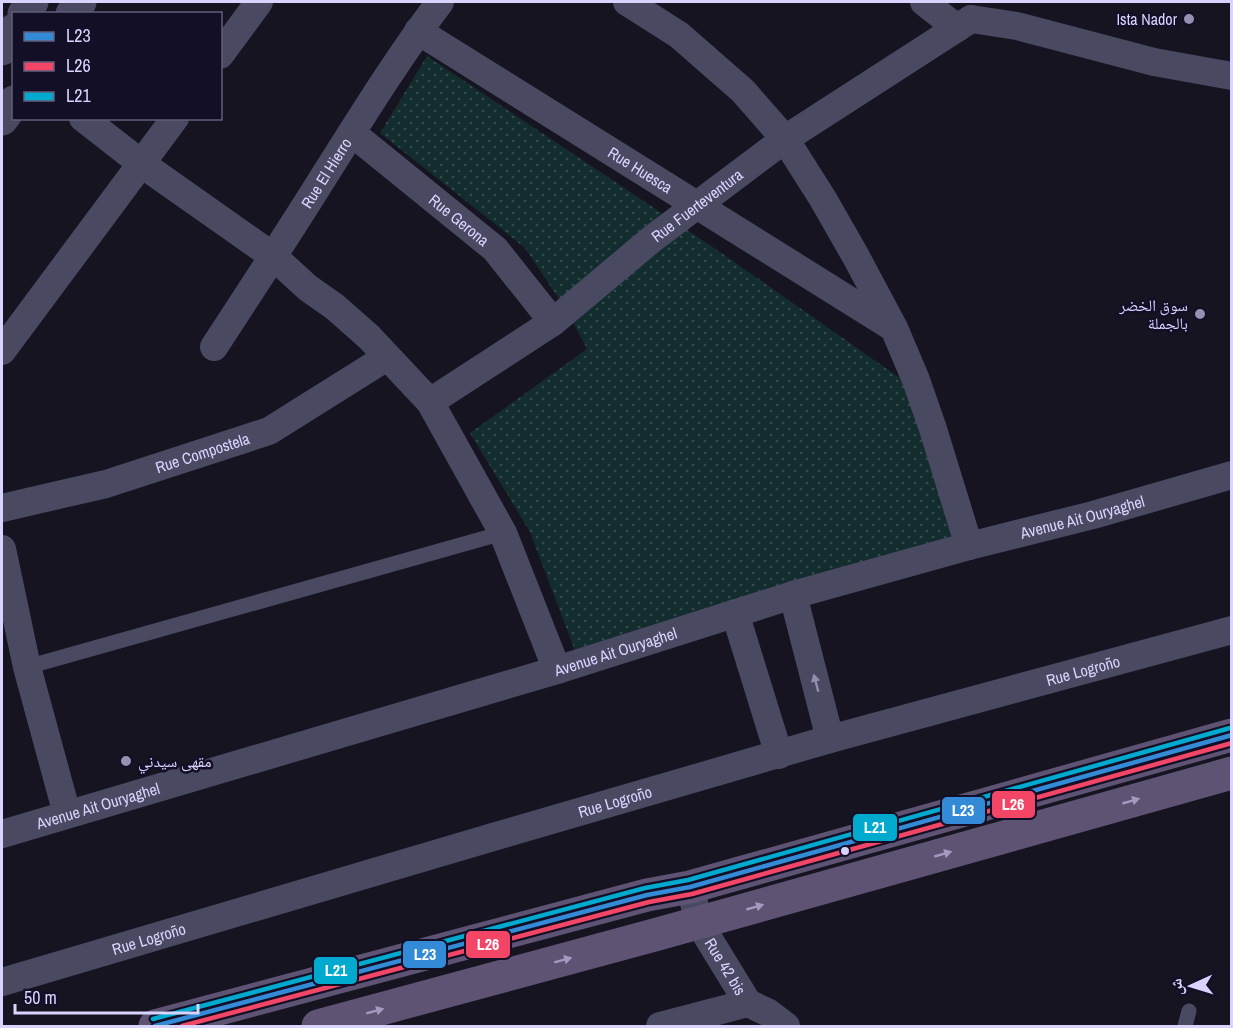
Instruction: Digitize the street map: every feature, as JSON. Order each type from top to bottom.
[{"type":"main road","points":[[155,1026],[636,898],[690,887],[1232,735]]},
{"type":"main road","points":[[318,1026],[699,923],[1232,773]]},
{"type":"street","points":[[222,52],[259,2]]},
{"type":"street","name":"Rue El Hierro","points":[[214,347],[418,31],[440,2]]},
{"type":"street","points":[[627,2],[679,35],[743,91],[785,139],[828,208],[894,328],[933,429],[969,546]]},
{"type":"street","points":[[924,2],[968,16],[1017,26],[1154,62],[1232,76]]},
{"type":"street","name":"Rue Fuerteventura","points":[[430,402],[553,322],[652,239],[785,139],[968,16]]},
{"type":"street","name":"Rue Huesca","points":[[418,31],[894,328]]},
{"type":"street","points":[[2,119],[12,105]]},
{"type":"street","points":[[86,120],[142,164],[274,257],[308,288],[335,307],[369,337],[430,402],[503,533],[556,670]]},
{"type":"street","points":[[2,351],[174,120]]},
{"type":"street","name":"Rue Gerona","points":[[352,133],[495,249],[553,322]]},
{"type":"street","name":"Rue Compostela","points":[[2,508],[106,484],[269,431],[387,357]]},
{"type":"street","name":"Avenue Ait Ouryaghel","points":[[2,834],[556,670],[793,595],[969,546],[1094,515],[1232,475]]},
{"type":"street","points":[[2,549],[27,667],[68,814]]},
{"type":"street","points":[[793,595],[830,740]]},
{"type":"street","points":[[735,613],[779,755]]},
{"type":"street","name":"Rue Logroño","points":[[2,982],[830,740],[1232,630]]},
{"type":"street","name":"Rue 42 bis","points":[[690,887],[699,923],[749,1015],[769,1013],[786,1026]]},
{"type":"street","points":[[660,1026],[749,1015]]},
{"type":"lane","points":[[27,667],[503,533]]},
{"type":"lane","points":[[1185,1026],[1189,1011]]},
{"type":"green space","points":[[427,56],[720,252],[907,383],[967,552],[580,664],[530,532],[470,433],[587,349],[567,311],[525,248],[380,133]]},
{"type":"transit line","name":"L21","points":[[153,1019],[645,888],[688,880],[1230,728]]},
{"type":"transit line","name":"L23","points":[[155,1026],[647,895],[690,887],[1232,735]]},
{"type":"transit line","name":"L26","points":[[182,1026],[649,902],[692,894],[1232,743]]},
{"type":"place","name":"Ista Nador","points":[[1189,19]]},
{"type":"place","name":"سوق الخضر بالجملة","points":[[1200,314]]},
{"type":"place","name":"مقهى سيدني","points":[[126,761]]}]
